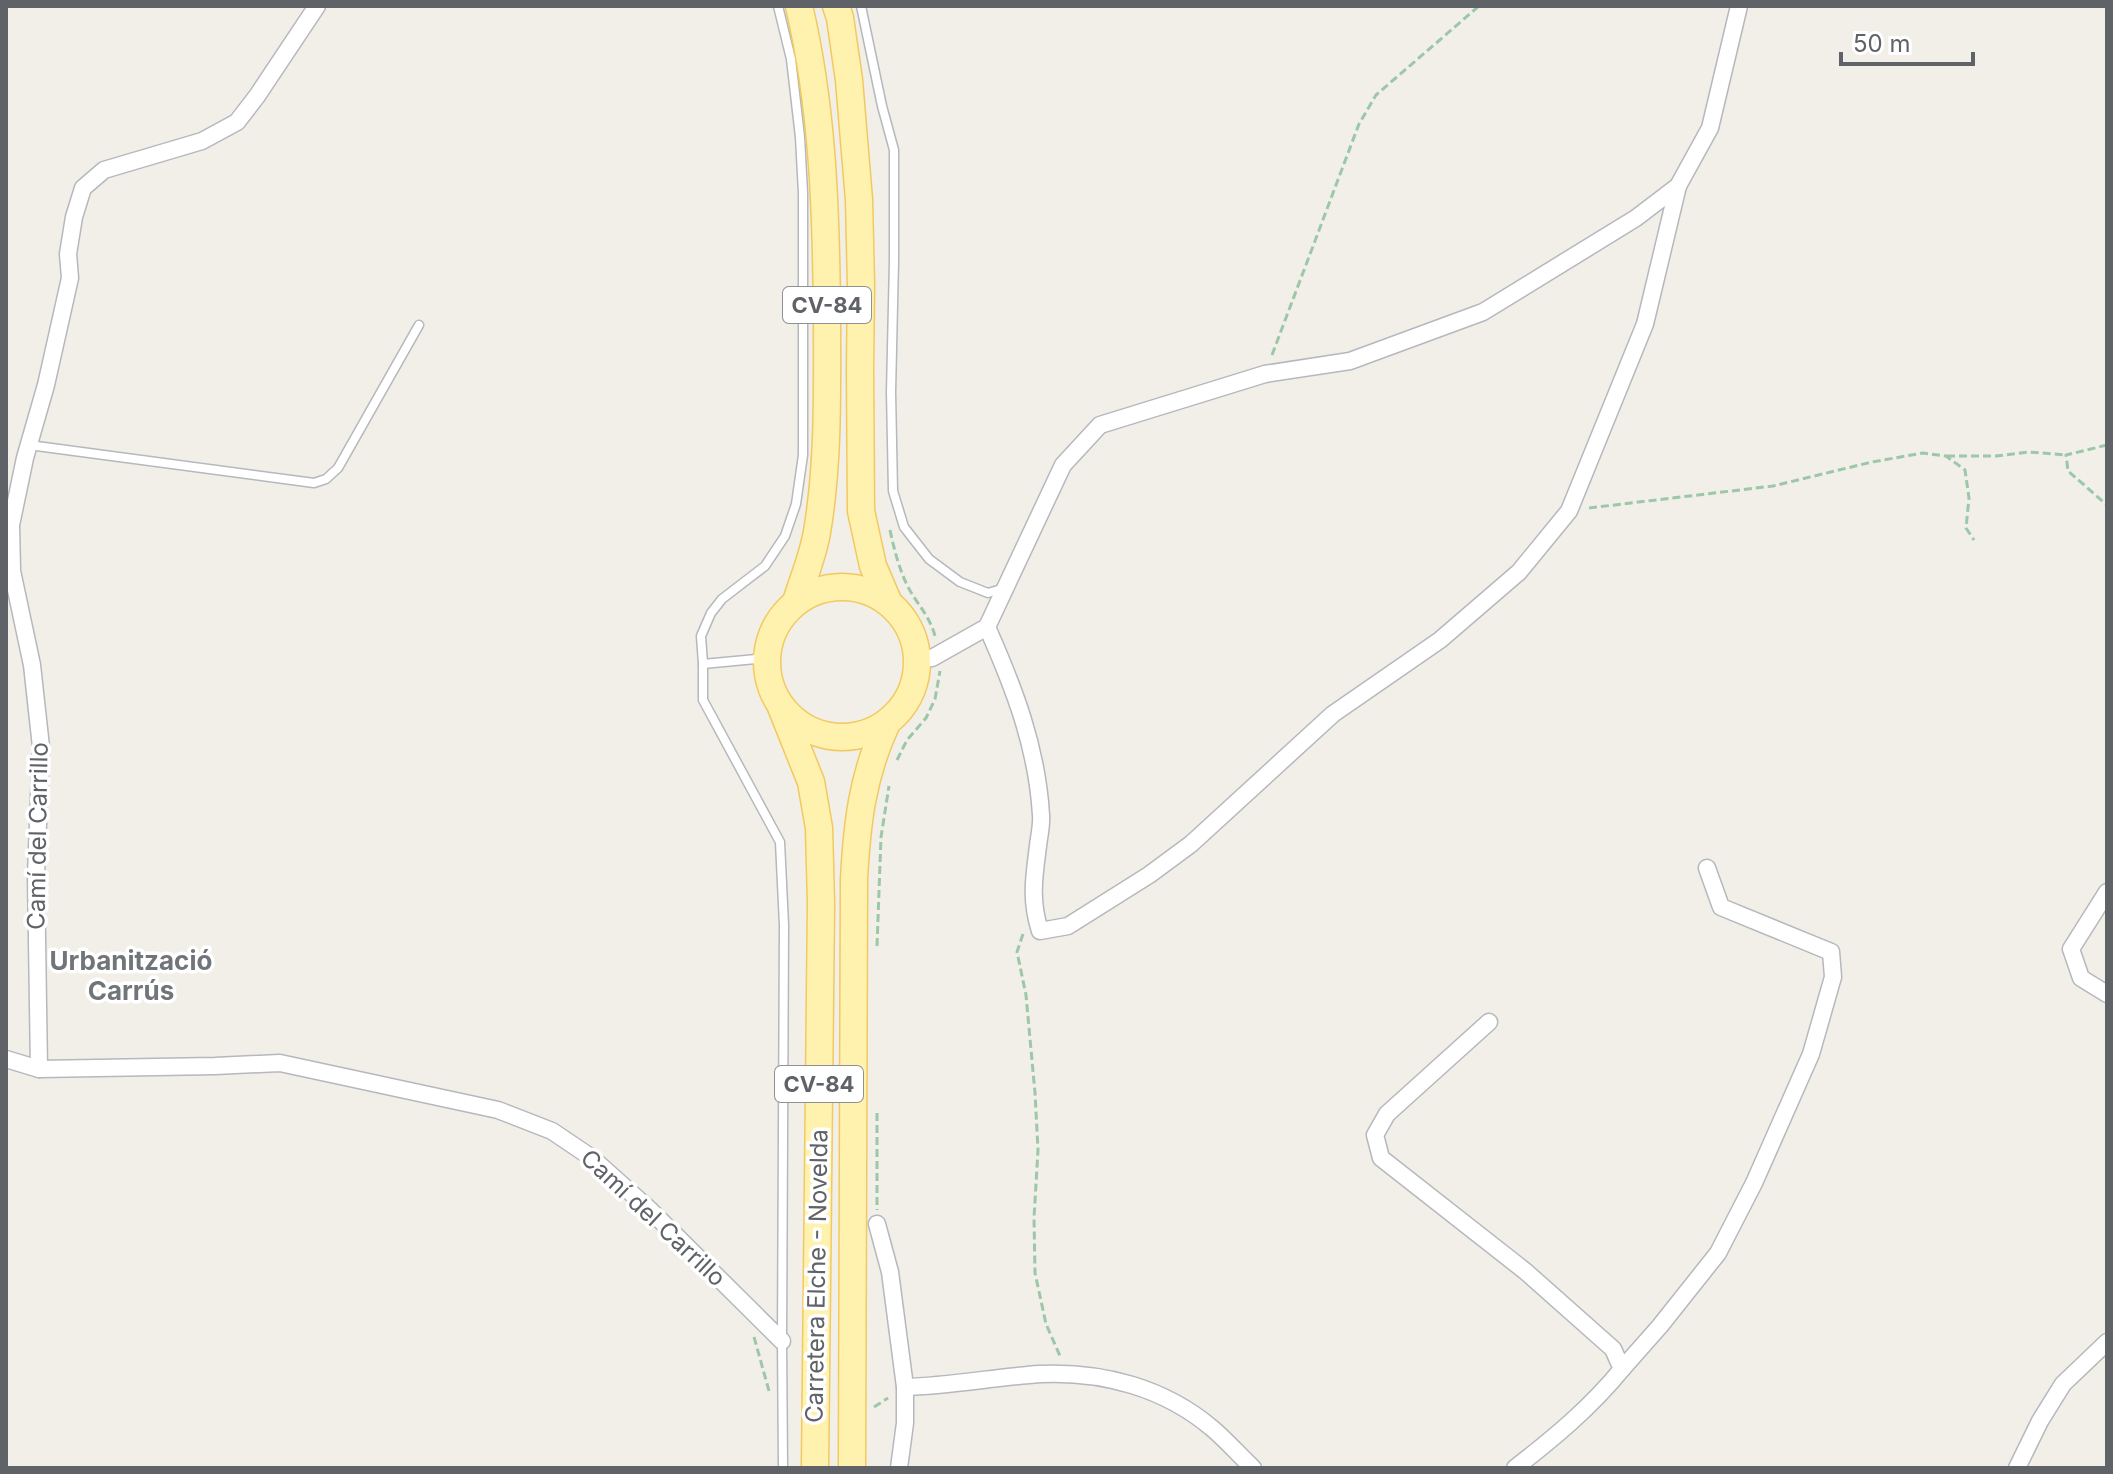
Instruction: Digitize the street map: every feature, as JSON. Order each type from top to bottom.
[{"type":"main road","name":"CV-84","points":[[781,707],[769,683],[766,658],[769,640],[778,622],[796,602],[817,534],[826,441],[825,181],[809,49],[799,6]]},
{"type":"main road","name":"CV-84","points":[[836,6],[849,80],[859,200],[861,511],[873,566],[888,601],[909,626],[918,659],[918,674],[910,699],[886,725]]},
{"type":"main road","points":[[796,602],[823,589],[861,589],[888,601]]},
{"type":"main road","points":[[781,707],[792,720],[824,736],[857,737],[886,725]]},
{"type":"main road","name":"Carretera Elche - Novelda","points":[[781,707],[811,782],[819,828],[821,917],[815,1468]]},
{"type":"main road","name":"Carretera Elche - Novelda","points":[[852,1468],[854,879],[863,790],[869,763],[886,725]]},
{"type":"street","name":"Camí del Carrillo","points":[[317,6],[237,122],[202,141],[104,170],[83,188],[74,217],[68,254],[70,278],[11,525],[12,571],[32,665],[41,747],[36,875],[39,1069],[280,1063],[498,1110],[552,1131],[592,1158],[649,1209],[782,1341]]},
{"type":"street","points":[[987,627],[1015,690],[1035,761],[1042,818],[1033,910],[1040,931],[1068,926],[1149,875],[1191,844],[1333,714],[1440,640],[1519,572],[1569,511],[1645,324],[1678,186],[1710,128],[1739,6]]},
{"type":"street","points":[[918,659],[932,658],[987,627],[1063,465],[1100,425],[1265,374],[1350,361],[1483,312],[1636,218],[1678,186]]},
{"type":"street","points":[[1515,1468],[1601,1395],[1718,1253],[1754,1183],[1811,1054],[1833,977],[1831,952],[1721,907],[1707,868]]},
{"type":"street","points":[[2107,892],[2071,949],[2081,978],[2107,994]]},
{"type":"street","points":[[1489,1022],[1387,1114],[1375,1135],[1381,1158],[1525,1271],[1613,1349],[1622,1369]]},
{"type":"street","points":[[6,1059],[39,1069]]},
{"type":"street","points":[[877,1224],[890,1272],[905,1387],[905,1423],[899,1468]]},
{"type":"street","points":[[2017,1468],[2040,1421],[2063,1384],[2107,1342]]},
{"type":"street","points":[[905,1387],[1042,1374],[1112,1379],[1152,1391],[1187,1410],[1213,1429],[1253,1468]]},
{"type":"lane","points":[[778,6],[791,59],[800,137],[803,193],[803,455],[796,504],[785,536],[765,566],[722,599],[711,613],[701,636],[703,700],[780,842],[784,925],[783,1468]]},
{"type":"lane","points":[[861,6],[894,150],[893,491],[904,527],[929,559],[960,582],[988,593],[1006,587]]},
{"type":"lane","points":[[29,445],[314,483],[326,479],[338,468],[419,325]]},
{"type":"lane","points":[[703,664],[766,658]]},
{"type":"path","points":[[1265,374],[1359,124],[1376,95],[1479,6]]},
{"type":"path","points":[[1569,511],[1773,486],[1923,453],[1946,456],[1996,456],[2029,452],[2066,455],[2107,445]]},
{"type":"path","points":[[2066,455],[2068,471],[2107,505]]},
{"type":"path","points":[[1946,456],[1965,470],[1969,498],[1966,528],[1974,540]]},
{"type":"path","points":[[1038,924],[1024,931],[1017,952],[1026,995],[1036,1107],[1035,1273],[1046,1324],[1067,1374]]},
{"type":"path","points":[[745,1304],[771,1399]]},
{"type":"district","name":"Urbanització Carrús","points":[[131,976]]}]
